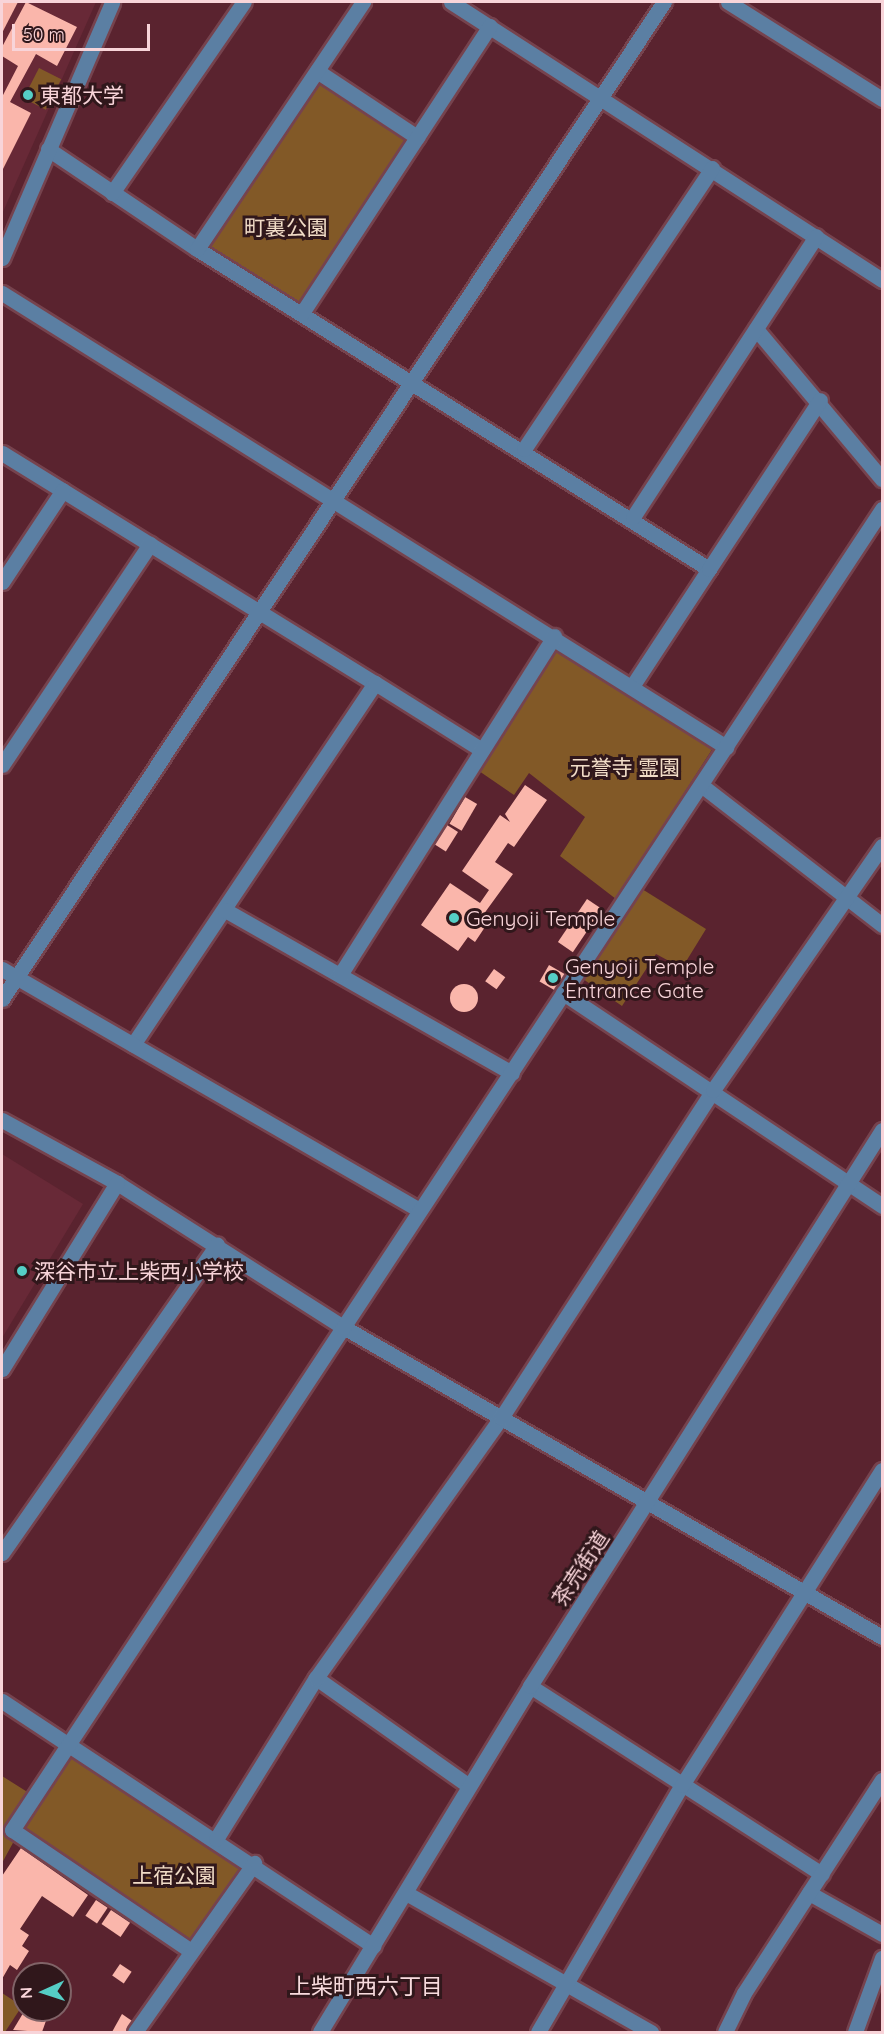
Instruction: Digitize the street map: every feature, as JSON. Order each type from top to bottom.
[{"type":"street","points":[[2,258],[112,2]]},
{"type":"street","points":[[112,193],[244,2]]},
{"type":"street","points":[[197,249],[363,2]]},
{"type":"street","points":[[451,2],[603,96],[882,280]]},
{"type":"street","points":[[2,999],[256,609],[603,96],[664,2]]},
{"type":"street","points":[[728,2],[882,99]]},
{"type":"street","points":[[302,313],[490,26]]},
{"type":"street","points":[[316,71],[417,137]]},
{"type":"street","points":[[48,148],[197,249],[524,449],[710,569]]},
{"type":"street","points":[[524,449],[712,168]]},
{"type":"street","points":[[633,518],[816,236]]},
{"type":"street","points":[[2,293],[332,496],[726,747]]},
{"type":"street","points":[[756,329],[820,400],[882,479]]},
{"type":"street","points":[[633,686],[820,400]]},
{"type":"street","points":[[2,453],[482,750]]},
{"type":"street","points":[[2,582],[63,490]]},
{"type":"street","points":[[191,1951],[12,1830],[72,1743],[345,1328],[417,1209],[512,1073],[882,510]]},
{"type":"street","points":[[2,765],[150,544]]},
{"type":"street","points":[[340,975],[554,636]]},
{"type":"street","points":[[133,1044],[225,910],[375,682]]},
{"type":"street","points":[[701,784],[882,925]]},
{"type":"street","points":[[216,1839],[316,1678],[501,1418],[713,1090],[845,895],[882,846]]},
{"type":"street","points":[[225,910],[512,1073]]},
{"type":"street","points":[[2,969],[417,1209]]},
{"type":"street","points":[[563,993],[713,1090],[882,1206]]},
{"type":"street","points":[[2,1120],[117,1183],[345,1328],[882,1637]]},
{"type":"street","name":"茶売街道","points":[[320,2032],[530,1686],[882,1130]]},
{"type":"street","points":[[2,1369],[117,1183]]},
{"type":"street","points":[[2,1553],[217,1245]]},
{"type":"street","points":[[538,2032],[682,1785],[882,1470]]},
{"type":"street","points":[[316,1678],[469,1786]]},
{"type":"street","points":[[530,1686],[822,1874]]},
{"type":"street","points":[[2,1701],[72,1743],[254,1863],[374,1946]]},
{"type":"street","points":[[725,2032],[809,1893],[882,1780]]},
{"type":"street","points":[[135,2032],[254,1863]]},
{"type":"street","points":[[406,1893],[567,1982],[651,2032]]},
{"type":"street","points":[[809,1893],[882,1934]]},
{"type":"street","points":[[855,2032],[882,1958]]},
{"type":"shaded area","name":"東都大学","points":[[2,2],[96,2],[2,214]]},
{"type":"shaded area","name":"深谷市立上柴西小学校","points":[[2,1154],[83,1204],[2,1338]]},
{"type":"green space","points":[[39,68],[61,79],[46,110],[24,98]]},
{"type":"green space","name":"町裏公園","points":[[317,71],[418,136],[301,317],[200,251]]},
{"type":"green space","name":"元誉寺 霊園","points":[[557,649],[713,748],[616,899],[560,856],[585,817],[529,773],[514,795],[479,771]]},
{"type":"green space","points":[[642,889],[706,929],[682,968],[656,954],[622,1006],[583,979]]},
{"type":"green space","name":"上宿公園","points":[[72,1743],[255,1862],[197,1951],[14,1832]]},
{"type":"green space","points":[[2,1776],[29,1793],[2,1832]]},
{"type":"green space","points":[[2,1832],[14,1841],[2,1863]]},
{"type":"green space","points":[[2,1993],[12,2000],[12,2021],[5,2032],[2,2032]]},
{"type":"building","points":[[2,2],[18,2],[2,33]]},
{"type":"building","points":[[26,2],[77,27],[57,66],[36,54],[10,102],[31,113],[2,171],[2,97],[18,66],[2,56],[2,47]]},
{"type":"building","points":[[525,785],[547,800],[514,847],[508,843],[495,862],[513,874],[478,922],[485,927],[475,942],[468,937],[458,951],[421,925],[450,883],[480,903],[489,890],[462,871],[500,815],[510,822],[505,814]]},
{"type":"building","points":[[465,797],[477,804],[462,831],[450,824]]},
{"type":"building","points":[[447,825],[458,832],[446,851],[435,845]]},
{"type":"building","points":[[587,899],[602,909],[573,952],[558,942]]},
{"type":"building","name":"Genyoji Temple Entrance Gate","points":[[549,965],[566,975],[557,991],[540,981]]},
{"type":"building","points":[[494,969],[505,977],[497,989],[485,981]]},
{"type":"building","points":[[464,984],[474,988],[478,998],[474,1008],[464,1012],[454,1008],[450,998],[454,988]]},
{"type":"building","points":[[21,1848],[88,1895],[73,1917],[42,1896],[20,1929],[29,1935],[22,1946],[29,1951],[22,1962],[12,1962],[12,1966],[10,1965],[2,1979],[2,1876]]},
{"type":"building","points":[[96,1900],[108,1908],[97,1924],[85,1916]]},
{"type":"building","points":[[111,1910],[130,1923],[121,1937],[101,1924]]},
{"type":"building","points":[[120,1964],[132,1972],[124,1983],[112,1976]]},
{"type":"building","points":[[122,2014],[135,2023],[127,2032],[112,2032]]},
{"type":"building","points":[[18,2022],[46,2022],[42,2032],[13,2030]]},
{"type":"place","name":"東都大学","points":[[28,95]]},
{"type":"place","name":"Genyoji Temple","points":[[454,918]]},
{"type":"place","name":"Genyoji Temple Entrance Gate","points":[[553,978]]},
{"type":"place","name":"深谷市立上柴西小学校","points":[[22,1271]]},
{"type":"district","name":"上柴町西六丁目","points":[[366,1987]]}]
